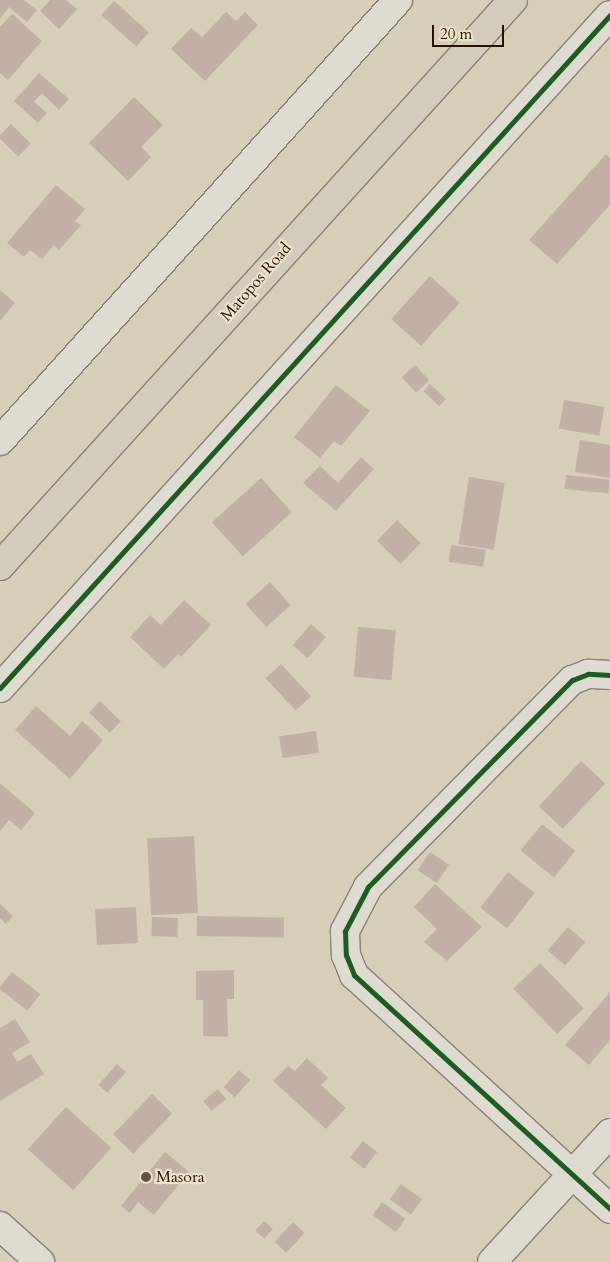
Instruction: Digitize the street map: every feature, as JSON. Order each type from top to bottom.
[{"type":"main road","name":"Matopos Road","points":[[0,566],[513,0]]},
{"type":"street","points":[[0,441],[398,0]]},
{"type":"street","points":[[0,688],[610,15]]},
{"type":"street","points":[[610,674],[588,674],[572,680],[368,887],[345,931],[346,955],[354,975],[610,1209]]},
{"type":"street","points":[[492,1262],[610,1133]]},
{"type":"street","points":[[0,1226],[40,1262]]},
{"type":"building","points":[[0,0],[24,0],[37,10],[27,22],[9,7],[0,19]]},
{"type":"building","points":[[50,0],[66,0],[77,9],[59,29],[40,11]]},
{"type":"building","points":[[114,1],[149,32],[136,47],[101,15]]},
{"type":"building","points":[[226,12],[236,21],[245,12],[258,25],[205,81],[171,49],[191,28],[202,37]]},
{"type":"building","points":[[12,14],[42,41],[8,80],[0,73],[0,27]]},
{"type":"building","points":[[39,73],[69,99],[59,110],[42,93],[34,102],[47,113],[38,123],[14,101]]},
{"type":"building","points":[[134,97],[163,125],[141,147],[151,157],[128,181],[89,143]]},
{"type":"building","points":[[11,124],[31,144],[18,157],[0,138],[0,135]]},
{"type":"building","points":[[606,154],[610,158],[610,205],[557,264],[529,240]]},
{"type":"building","points":[[56,185],[85,209],[75,221],[81,225],[59,250],[54,245],[42,259],[30,250],[24,257],[7,243]]},
{"type":"building","points":[[430,276],[460,303],[421,346],[391,319]]},
{"type":"building","points":[[0,290],[15,303],[0,321]]},
{"type":"building","points":[[415,365],[429,380],[416,393],[402,377]]},
{"type":"building","points":[[430,384],[446,399],[439,406],[423,391]]},
{"type":"building","points":[[336,385],[370,411],[341,446],[334,441],[320,458],[294,437]]},
{"type":"building","points":[[564,400],[604,407],[599,436],[559,429]]},
{"type":"building","points":[[580,440],[610,445],[610,478],[575,472]]},
{"type":"building","points":[[361,457],[374,469],[336,511],[303,483],[320,466],[338,483]]},
{"type":"building","points":[[566,475],[610,480],[608,494],[565,489]]},
{"type":"building","points":[[469,477],[505,483],[494,550],[458,544]]},
{"type":"building","points":[[261,478],[292,512],[243,556],[212,522]]},
{"type":"building","points":[[397,520],[421,543],[401,564],[377,541]]},
{"type":"building","points":[[451,545],[486,550],[483,567],[449,562]]},
{"type":"building","points":[[270,582],[291,605],[266,627],[245,604]]},
{"type":"building","points":[[184,600],[211,625],[181,657],[178,654],[164,669],[130,637],[150,615],[161,625]]},
{"type":"building","points":[[311,624],[326,637],[308,658],[293,645]]},
{"type":"building","points":[[358,627],[396,630],[391,680],[354,677]]},
{"type":"building","points":[[281,664],[311,696],[296,711],[266,678]]},
{"type":"building","points":[[100,701],[121,721],[110,733],[89,713]]},
{"type":"building","points":[[36,706],[70,736],[82,721],[103,740],[70,779],[15,730]]},
{"type":"building","points":[[316,731],[319,753],[282,758],[279,736]]},
{"type":"building","points":[[581,761],[605,784],[563,829],[539,806]]},
{"type":"building","points":[[0,783],[35,813],[21,830],[9,820],[0,831]]},
{"type":"building","points":[[542,824],[575,851],[554,877],[521,850]]},
{"type":"building","points":[[194,836],[198,913],[151,915],[147,838]]},
{"type":"building","points":[[430,852],[449,865],[437,883],[418,870]]},
{"type":"building","points":[[508,872],[535,893],[507,928],[480,907]]},
{"type":"building","points":[[435,884],[482,927],[447,961],[424,942],[437,929],[414,907]]},
{"type":"building","points":[[0,904],[13,916],[6,924],[0,918]]},
{"type":"building","points":[[136,907],[138,943],[97,945],[95,909]]},
{"type":"building","points":[[197,916],[284,918],[284,938],[197,936]]},
{"type":"building","points":[[152,917],[178,918],[177,937],[151,936]]},
{"type":"building","points":[[568,927],[585,942],[565,965],[548,950]]},
{"type":"building","points":[[540,963],[584,1008],[557,1034],[513,989]]},
{"type":"building","points":[[234,970],[234,999],[227,999],[228,1037],[203,1036],[203,1000],[196,1000],[196,971]]},
{"type":"building","points":[[12,972],[40,994],[27,1011],[0,989]]},
{"type":"building","points":[[610,992],[610,1040],[589,1065],[565,1045]]},
{"type":"building","points":[[15,1019],[30,1042],[12,1053],[17,1062],[31,1054],[44,1074],[0,1101],[0,1028]]},
{"type":"building","points":[[307,1058],[328,1078],[321,1085],[346,1108],[326,1129],[273,1081],[288,1066],[295,1071]]},
{"type":"building","points":[[117,1064],[126,1072],[107,1093],[98,1085]]},
{"type":"building","points":[[239,1070],[250,1080],[235,1097],[224,1087]]},
{"type":"building","points":[[218,1089],[226,1099],[211,1111],[203,1101]]},
{"type":"building","points":[[152,1094],[172,1113],[133,1154],[113,1134]]},
{"type":"building","points":[[66,1107],[111,1148],[73,1190],[28,1149]]},
{"type":"building","points":[[363,1141],[377,1152],[364,1169],[350,1158]]},
{"type":"building","points":[[165,1152],[189,1172],[154,1215],[138,1202],[130,1213],[121,1206]]},
{"type":"building","points":[[401,1184],[422,1199],[411,1215],[390,1199]]},
{"type":"building","points":[[382,1202],[405,1219],[396,1232],[373,1215]]},
{"type":"building","points":[[264,1221],[273,1229],[264,1239],[255,1231]]},
{"type":"building","points":[[293,1222],[305,1233],[286,1253],[275,1242]]},
{"type":"cycle path","points":[[0,688],[610,15]]},
{"type":"cycle path","points":[[610,675],[588,674],[572,680],[368,887],[345,931],[346,955],[354,975],[610,1209]]},
{"type":"place","name":"Masora","points":[[146,1177]]}]
